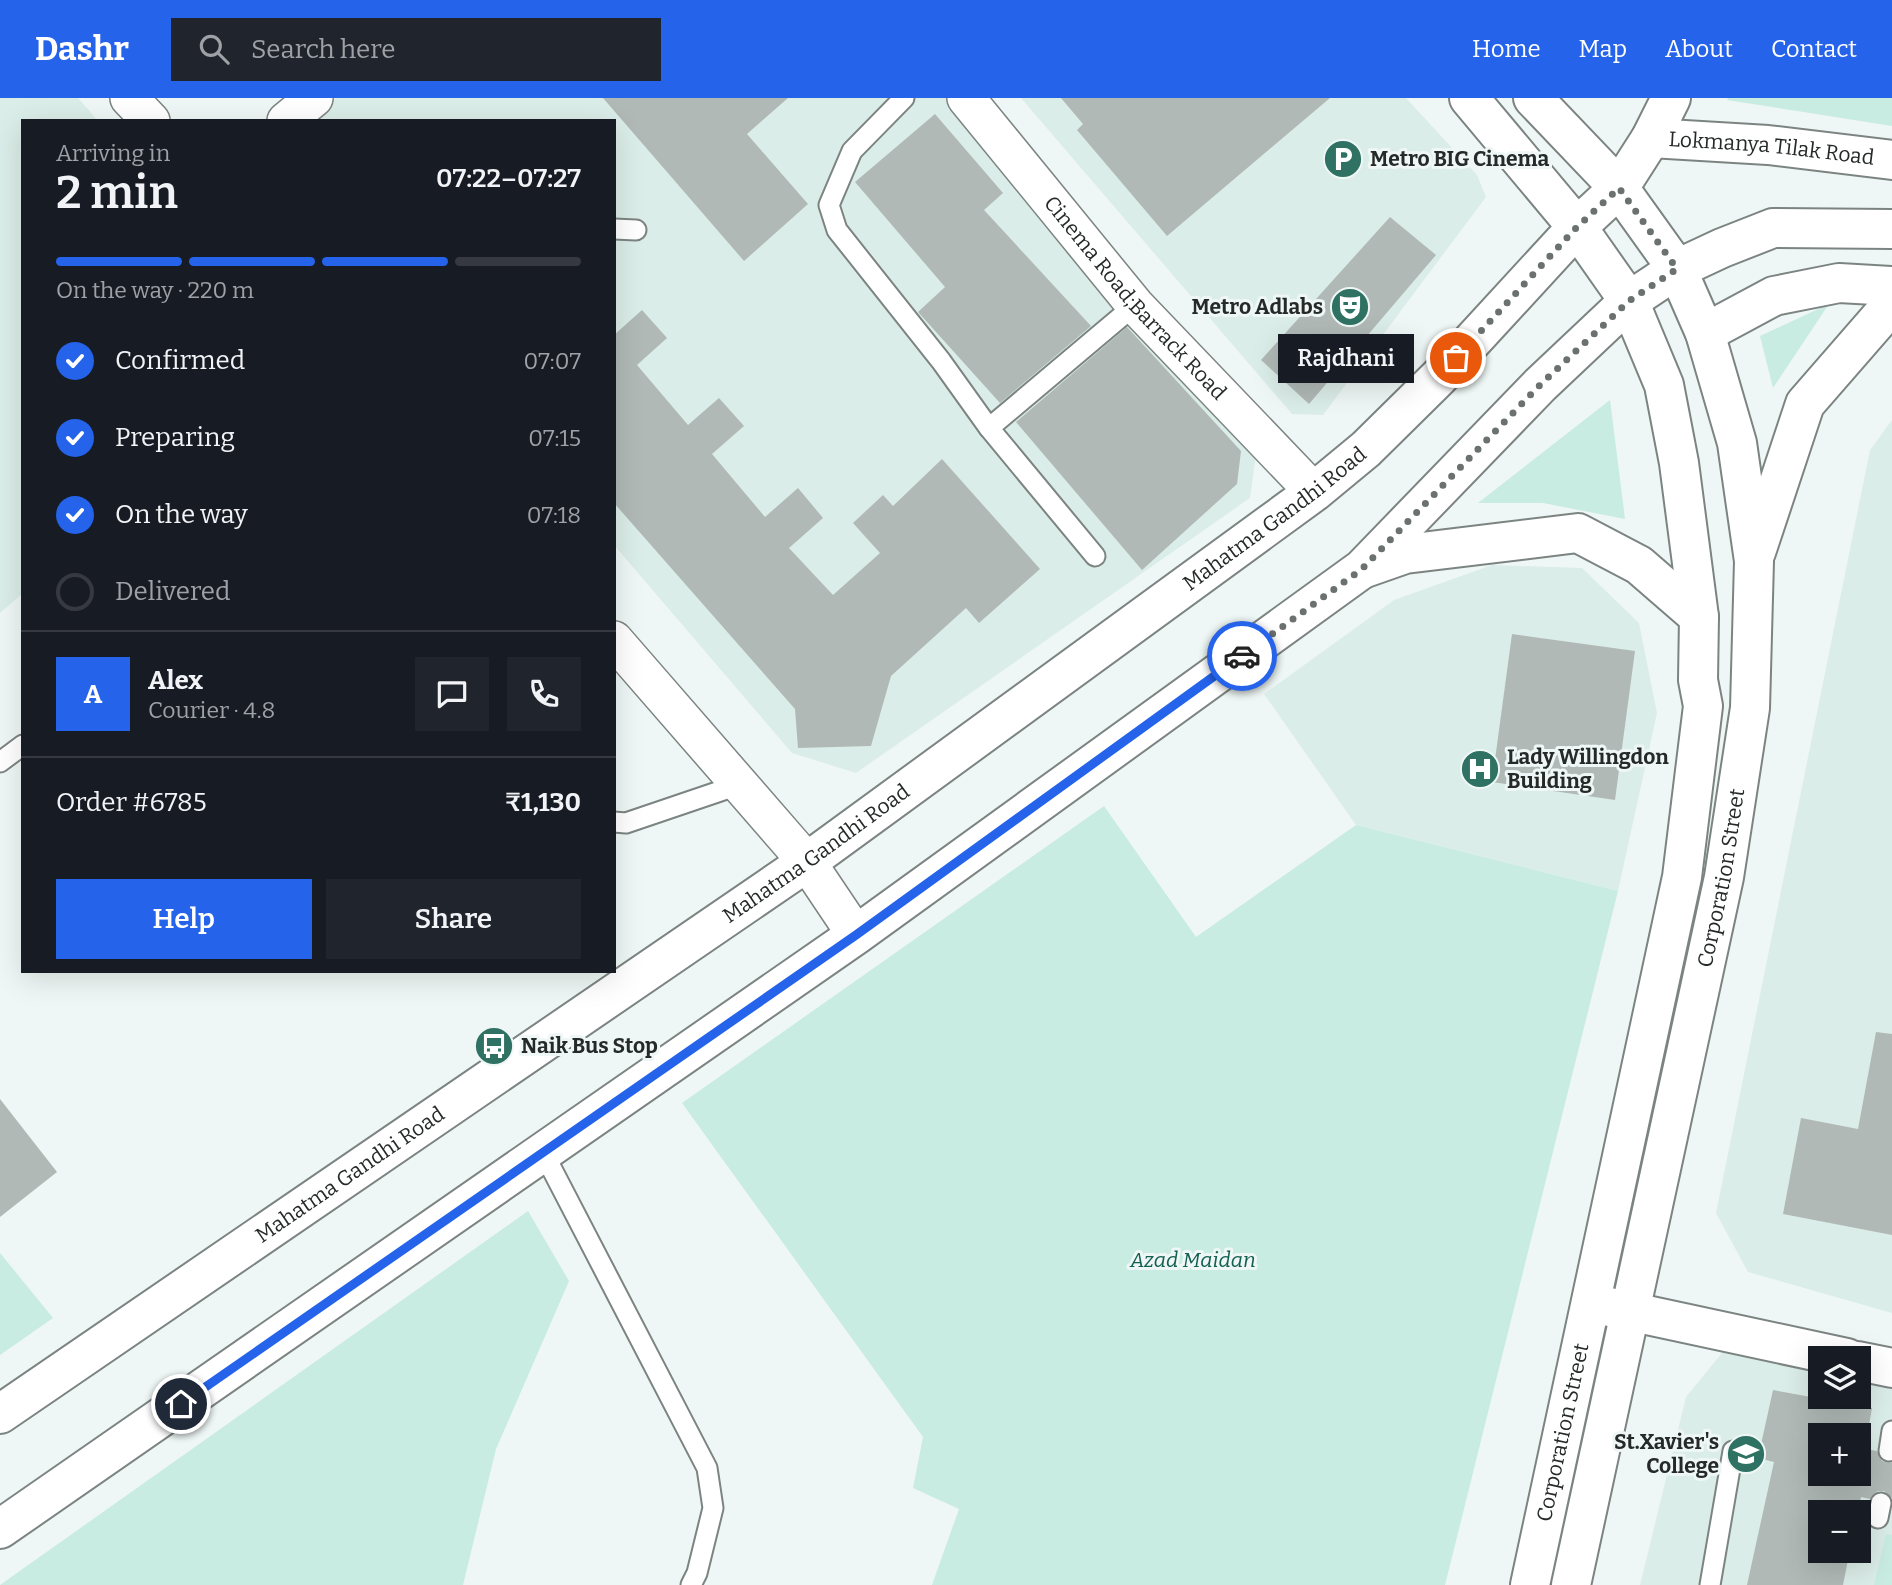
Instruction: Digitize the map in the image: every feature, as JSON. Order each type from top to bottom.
[{"type":"main road","name":"Corporation Street","points":[[1469,98],[1577,227],[1629,301],[1664,385],[1679,463],[1699,617],[1698,680],[1703,706],[1682,877],[1530,1585]]},
{"type":"main road","name":"Corporation Street","points":[[1533,98],[1619,188],[1677,269],[1705,334],[1737,443],[1754,561],[1750,708],[1724,877],[1572,1585]]},
{"type":"main road","name":"Mahatma Gandhi Road","points":[[0,1414],[807,862],[1314,492],[1366,449],[1439,377],[1577,227],[1619,188],[1651,138],[1671,98]]},
{"type":"main road","name":"Lokmanya Tilak Road","points":[[1651,138],[1768,145],[1892,160]]},
{"type":"main road","points":[[0,1529],[856,935],[1362,569],[1540,385],[1629,301],[1677,269],[1721,248],[1773,229],[1892,229]]},
{"type":"main road","points":[[1705,334],[1774,296],[1839,283],[1892,286]]},
{"type":"main road","points":[[1754,561],[1805,404],[1892,304]]},
{"type":"main road","points":[[1362,569],[1405,554],[1578,533],[1639,565],[1699,617]]},
{"type":"main road","points":[[1591,1303],[1808,1350]]},
{"type":"main road","points":[[1871,1364],[1892,1368]]},
{"type":"street","points":[[129,98],[149,119]]},
{"type":"street","points":[[288,119],[314,98]]},
{"type":"street","name":"Cinema Road;Barrack Road","points":[[966,98],[1135,305],[1314,492]]},
{"type":"street","points":[[616,642],[807,862],[856,935]]},
{"type":"lane","points":[[904,98],[852,151],[829,205],[837,230],[941,361],[989,428],[1095,555]]},
{"type":"lane","points":[[616,229],[636,230]]},
{"type":"lane","points":[[989,428],[1135,305]]},
{"type":"lane","points":[[0,762],[21,746]]},
{"type":"lane","points":[[616,822],[626,823],[741,784]]},
{"type":"lane","points":[[543,1152],[707,1468],[713,1508],[697,1573],[691,1585]]},
{"type":"lane","points":[[1889,1451],[1892,1432]]},
{"type":"lane","points":[[1710,1585],[1733,1451]]},
{"type":"shaded area","points":[[0,98],[78,98],[96,119],[21,119],[21,595],[0,613]]},
{"type":"shaded area","points":[[336,98],[964,98],[1256,455],[1250,498],[856,773],[792,753],[616,547],[616,119],[310,119]]},
{"type":"shaded area","points":[[1021,98],[1406,98],[1477,175],[1486,197],[1323,415],[1292,414]]},
{"type":"shaded area","points":[[1892,420],[1892,1313],[1748,1272],[1716,1213],[1870,450]]},
{"type":"shaded area","name":"Lady Willingdon Building","points":[[1492,565],[1582,568],[1639,623],[1657,713],[1618,891],[1356,825],[1264,694],[1394,600]]},
{"type":"shaded area","name":"St.Xavier's College","points":[[1730,1343],[1808,1359],[1808,1409],[1871,1409],[1871,1372],[1892,1376],[1892,1585],[1640,1585],[1686,1397]]},
{"type":"green space","points":[[1892,98],[1892,126],[1727,100]]},
{"type":"green space","points":[[1829,304],[1773,388],[1760,336]]},
{"type":"green space","points":[[1610,400],[1625,519],[1543,503],[1478,503]]},
{"type":"green space","name":"Azad Maidan","points":[[1104,806],[1196,937],[1356,825],[1618,891],[1445,1585],[932,1585],[959,1509],[913,1488],[923,1437],[682,1103]]},
{"type":"green space","points":[[528,1211],[569,1281],[496,1449],[463,1585],[0,1585]]},
{"type":"green space","points":[[0,1253],[53,1318],[0,1355]]},
{"type":"green space","points":[[1886,1534],[1892,1535],[1892,1585],[1874,1585]]},
{"type":"building","points":[[603,98],[788,98],[747,134],[808,204],[744,261]]},
{"type":"building","points":[[1061,98],[1330,98],[1167,236],[1077,130],[1083,124]]},
{"type":"building","points":[[935,114],[1003,193],[984,210],[1091,326],[1000,403],[918,312],[945,287],[855,182]]},
{"type":"building","name":"Metro Adlabs","points":[[1390,217],[1436,255],[1309,404],[1261,360]]},
{"type":"building","points":[[642,310],[667,338],[637,365],[688,425],[719,398],[744,426],[712,454],[765,517],[798,488],[823,518],[789,548],[833,595],[880,553],[853,523],[883,495],[893,506],[942,459],[1040,569],[979,623],[966,608],[891,676],[871,746],[798,748],[795,709],[616,505],[616,333]]},
{"type":"building","points":[[1127,327],[1241,451],[1237,484],[1142,570],[1016,422]]},
{"type":"building","points":[[1512,634],[1635,651],[1615,800],[1492,782]]},
{"type":"building","points":[[1876,1032],[1892,1034],[1892,1235],[1783,1214],[1801,1118],[1858,1129]]},
{"type":"building","points":[[0,1099],[57,1172],[0,1217]]},
{"type":"building","name":"St.Xavier's College","points":[[1773,1390],[1808,1396],[1808,1409],[1872,1408],[1869,1423],[1808,1423],[1808,1486],[1871,1486],[1871,1450],[1877,1451],[1882,1461],[1892,1463],[1892,1498],[1884,1491],[1878,1491],[1870,1499],[1861,1497],[1860,1500],[1808,1500],[1808,1563],[1847,1563],[1843,1585],[1747,1585],[1774,1462],[1758,1458]]},
{"type":"way so far","points":[[1242,656],[1362,569],[1540,385],[1629,301],[1677,269],[1619,188],[1577,227],[1456,358]]},
{"type":"place","name":"Metro BIG Cinema","points":[[1343,159]]},
{"type":"place","name":"Metro Adlabs","points":[[1350,307]]},
{"type":"place","name":"Rajdhani","points":[[1456,358]]},
{"type":"place","name":"Lady Willingdon Building","points":[[1480,769]]},
{"type":"place","name":"Naik Bus Stop","points":[[494,1046]]},
{"type":"place","name":"St.Xavier's College","points":[[1746,1454]]},
{"type":"route","points":[[181,1404],[856,935],[1242,656]]}]
